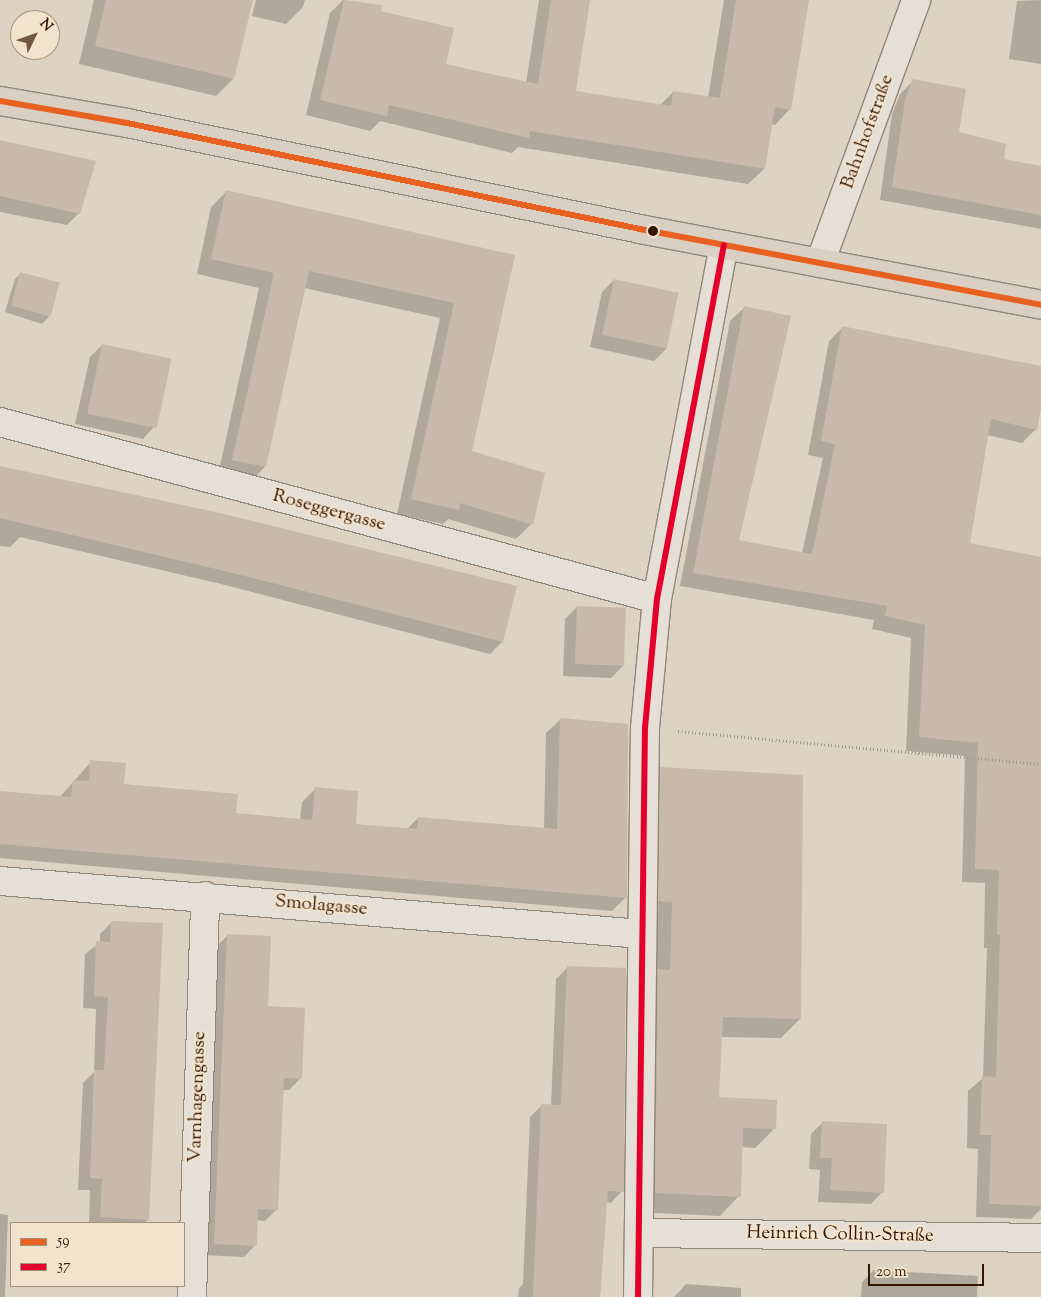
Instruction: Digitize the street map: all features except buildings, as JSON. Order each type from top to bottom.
[{"type":"main road","points":[[0,101],[127,123],[724,245],[1041,305]]},
{"type":"street","name":"Bahnhofstraße","points":[[820,263],[916,0]]},
{"type":"street","points":[[638,1297],[645,728],[657,600],[724,245]]},
{"type":"street","name":"Roseggergasse","points":[[0,422],[657,600]]},
{"type":"street","name":"Smolagasse","points":[[0,881],[205,896],[642,934]]},
{"type":"street","name":"Varnhagengasse","points":[[192,1297],[205,896]]},
{"type":"street","name":"Heinrich Collin-Straße","points":[[639,1233],[1041,1238]]},
{"type":"path","points":[[645,728],[1041,764]]},
{"type":"transit line","name":"59","points":[[0,101],[127,123],[640,229],[1041,305]]},
{"type":"transit line","name":"37","points":[[638,1297],[645,728],[657,599],[724,245]]}]
